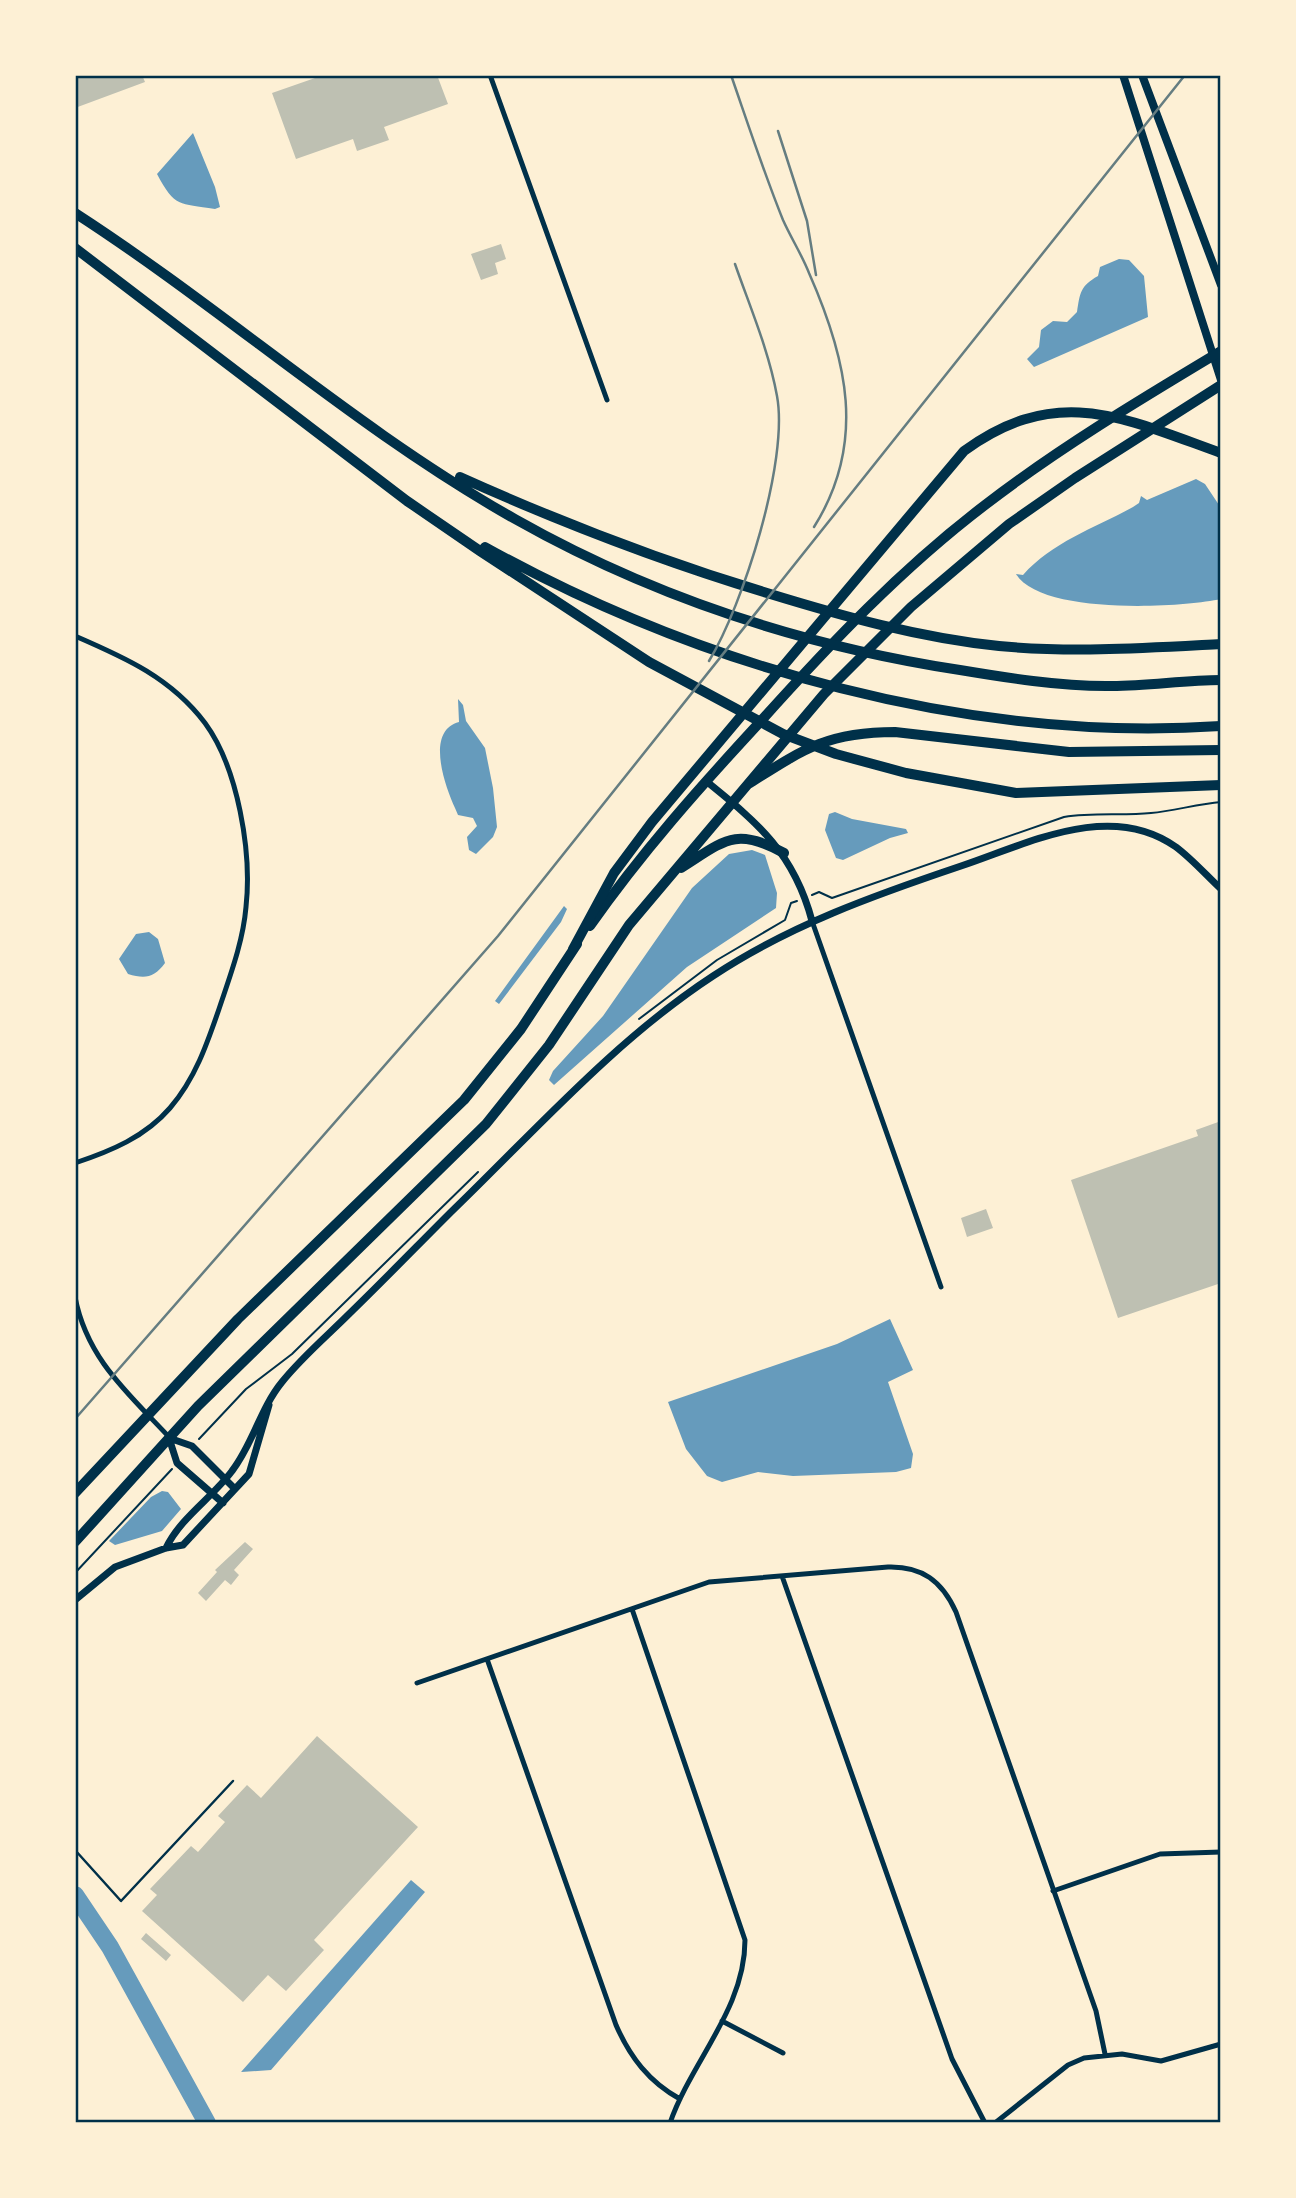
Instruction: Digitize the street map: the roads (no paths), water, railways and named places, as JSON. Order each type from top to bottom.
[{"type":"highway","points":[[75,213],[425,461],[513,518],[560,543],[699,604],[776,630],[903,661],[1005,677],[1107,687],[1221,680]]},
{"type":"highway","points":[[75,248],[407,501],[649,662],[783,734],[836,754],[906,773],[1016,793],[1221,785]]},
{"type":"highway","points":[[75,1493],[147,1413],[238,1319],[464,1100],[521,1029],[625,876],[706,781],[871,602],[985,505],[1055,455],[1217,354]]},
{"type":"highway","points":[[75,1542],[169,1438],[287,1316],[486,1124],[522,1083],[629,925],[824,694],[946,575],[1009,524],[1221,382]]},
{"type":"highway","points":[[573,949],[614,873],[652,822],[950,466],[984,437],[1026,418],[1049,413],[1093,412],[1130,421],[1221,453]]},
{"type":"highway","points":[[425,461],[536,511],[647,555],[874,624],[995,646],[1047,649],[1101,651],[1221,644]]},
{"type":"highway","points":[[407,501],[479,544],[590,603],[671,636],[818,683],[989,717],[1104,727],[1221,726]]},
{"type":"highway","points":[[750,783],[819,741],[867,732],[895,732],[1069,752],[1221,750]]},
{"type":"highway","points":[[672,874],[712,848],[737,837],[762,842],[784,853]]},
{"type":"main road","points":[[1123,75],[1217,354],[1221,382]]},
{"type":"main road","points":[[1142,75],[1221,285]]},
{"type":"street","points":[[490,75],[607,400]]},
{"type":"street","points":[[75,636],[161,678],[207,726],[231,776],[247,874],[241,938],[209,1038],[187,1087],[148,1129],[124,1144],[75,1163]]},
{"type":"street","points":[[706,781],[766,832],[784,853],[806,898],[941,1287]]},
{"type":"street","points":[[166,1548],[173,1534],[226,1479],[241,1458],[262,1412],[281,1384],[309,1353],[646,1026],[715,975],[812,921],[867,898],[1088,826],[1134,830],[1175,846],[1221,889]]},
{"type":"street","points":[[75,1297],[91,1347],[169,1438],[177,1463],[223,1503]]},
{"type":"street","points":[[75,1600],[115,1567],[166,1548],[183,1545],[223,1503],[253,1465],[269,1404]]},
{"type":"street","points":[[169,1438],[192,1446],[235,1489]]},
{"type":"street","points":[[417,1683],[709,1582],[901,1566],[928,1575],[940,1585],[956,1612],[1096,2011],[1105,2054]]},
{"type":"street","points":[[782,1576],[952,2059],[985,2123]]},
{"type":"street","points":[[632,1609],[745,1940],[745,1964],[741,1980],[670,2123]]},
{"type":"street","points":[[487,1659],[616,2025],[629,2052],[648,2075],[680,2099]]},
{"type":"street","points":[[1054,1891],[1160,1854],[1221,1852]]},
{"type":"street","points":[[722,2021],[783,2053]]},
{"type":"street","points":[[995,2123],[1068,2065],[1084,2057],[1122,2054],[1161,2061],[1221,2044]]},
{"type":"lane","points":[[75,1850],[121,1901],[233,1781]]},
{"type":"water","points":[[193,133],[215,187],[220,207],[215,209],[179,202],[169,193],[157,174]]},
{"type":"water","points":[[1119,259],[1129,260],[1144,276],[1148,317],[1034,367],[1027,359],[1039,347],[1041,330],[1053,321],[1067,322],[1077,312],[1082,291],[1098,276],[1100,267]]},
{"type":"water","points":[[1196,479],[1205,484],[1221,508],[1221,599],[1144,606],[1081,602],[1053,596],[1030,587],[1016,574],[1023,575],[1047,553],[1133,507],[1139,503],[1141,496],[1147,500]]},
{"type":"water","points":[[458,699],[463,705],[466,721],[485,748],[493,788],[497,827],[493,837],[476,854],[469,850],[467,837],[477,826],[473,818],[458,815],[440,760],[443,736],[449,727],[459,722]]},
{"type":"water","points":[[835,812],[852,819],[906,829],[908,833],[890,838],[843,860],[836,858],[825,830],[829,814]]},
{"type":"water","points":[[752,850],[765,855],[777,893],[776,908],[687,967],[554,1085],[549,1080],[553,1071],[603,1016],[692,888],[729,854]]},
{"type":"water","points":[[564,906],[567,909],[561,922],[499,1004],[495,1001]]},
{"type":"water","points":[[149,932],[158,939],[165,963],[149,976],[128,974],[119,959],[136,934]]},
{"type":"water","points":[[890,1319],[913,1370],[888,1382],[913,1454],[911,1468],[896,1472],[793,1476],[758,1472],[722,1482],[707,1476],[686,1449],[668,1402],[837,1344]]},
{"type":"water","points":[[162,1491],[168,1492],[181,1509],[162,1531],[115,1545],[109,1541],[151,1497]]},
{"type":"water","points":[[411,1880],[425,1892],[271,2070],[241,2072]]},
{"type":"waterway","points":[[75,1895],[110,1947],[207,2123]]},
{"type":"railway","points":[[731,75],[783,220],[822,305],[841,369],[846,401],[846,432],[841,464],[831,495],[814,527]]},
{"type":"railway","points":[[75,1419],[498,936],[1185,75]]},
{"type":"railway","points":[[778,131],[807,221],[816,275]]},
{"type":"railway","points":[[709,661],[736,605],[749,570],[770,494],[779,424],[777,396],[769,362],[735,264]]}]
